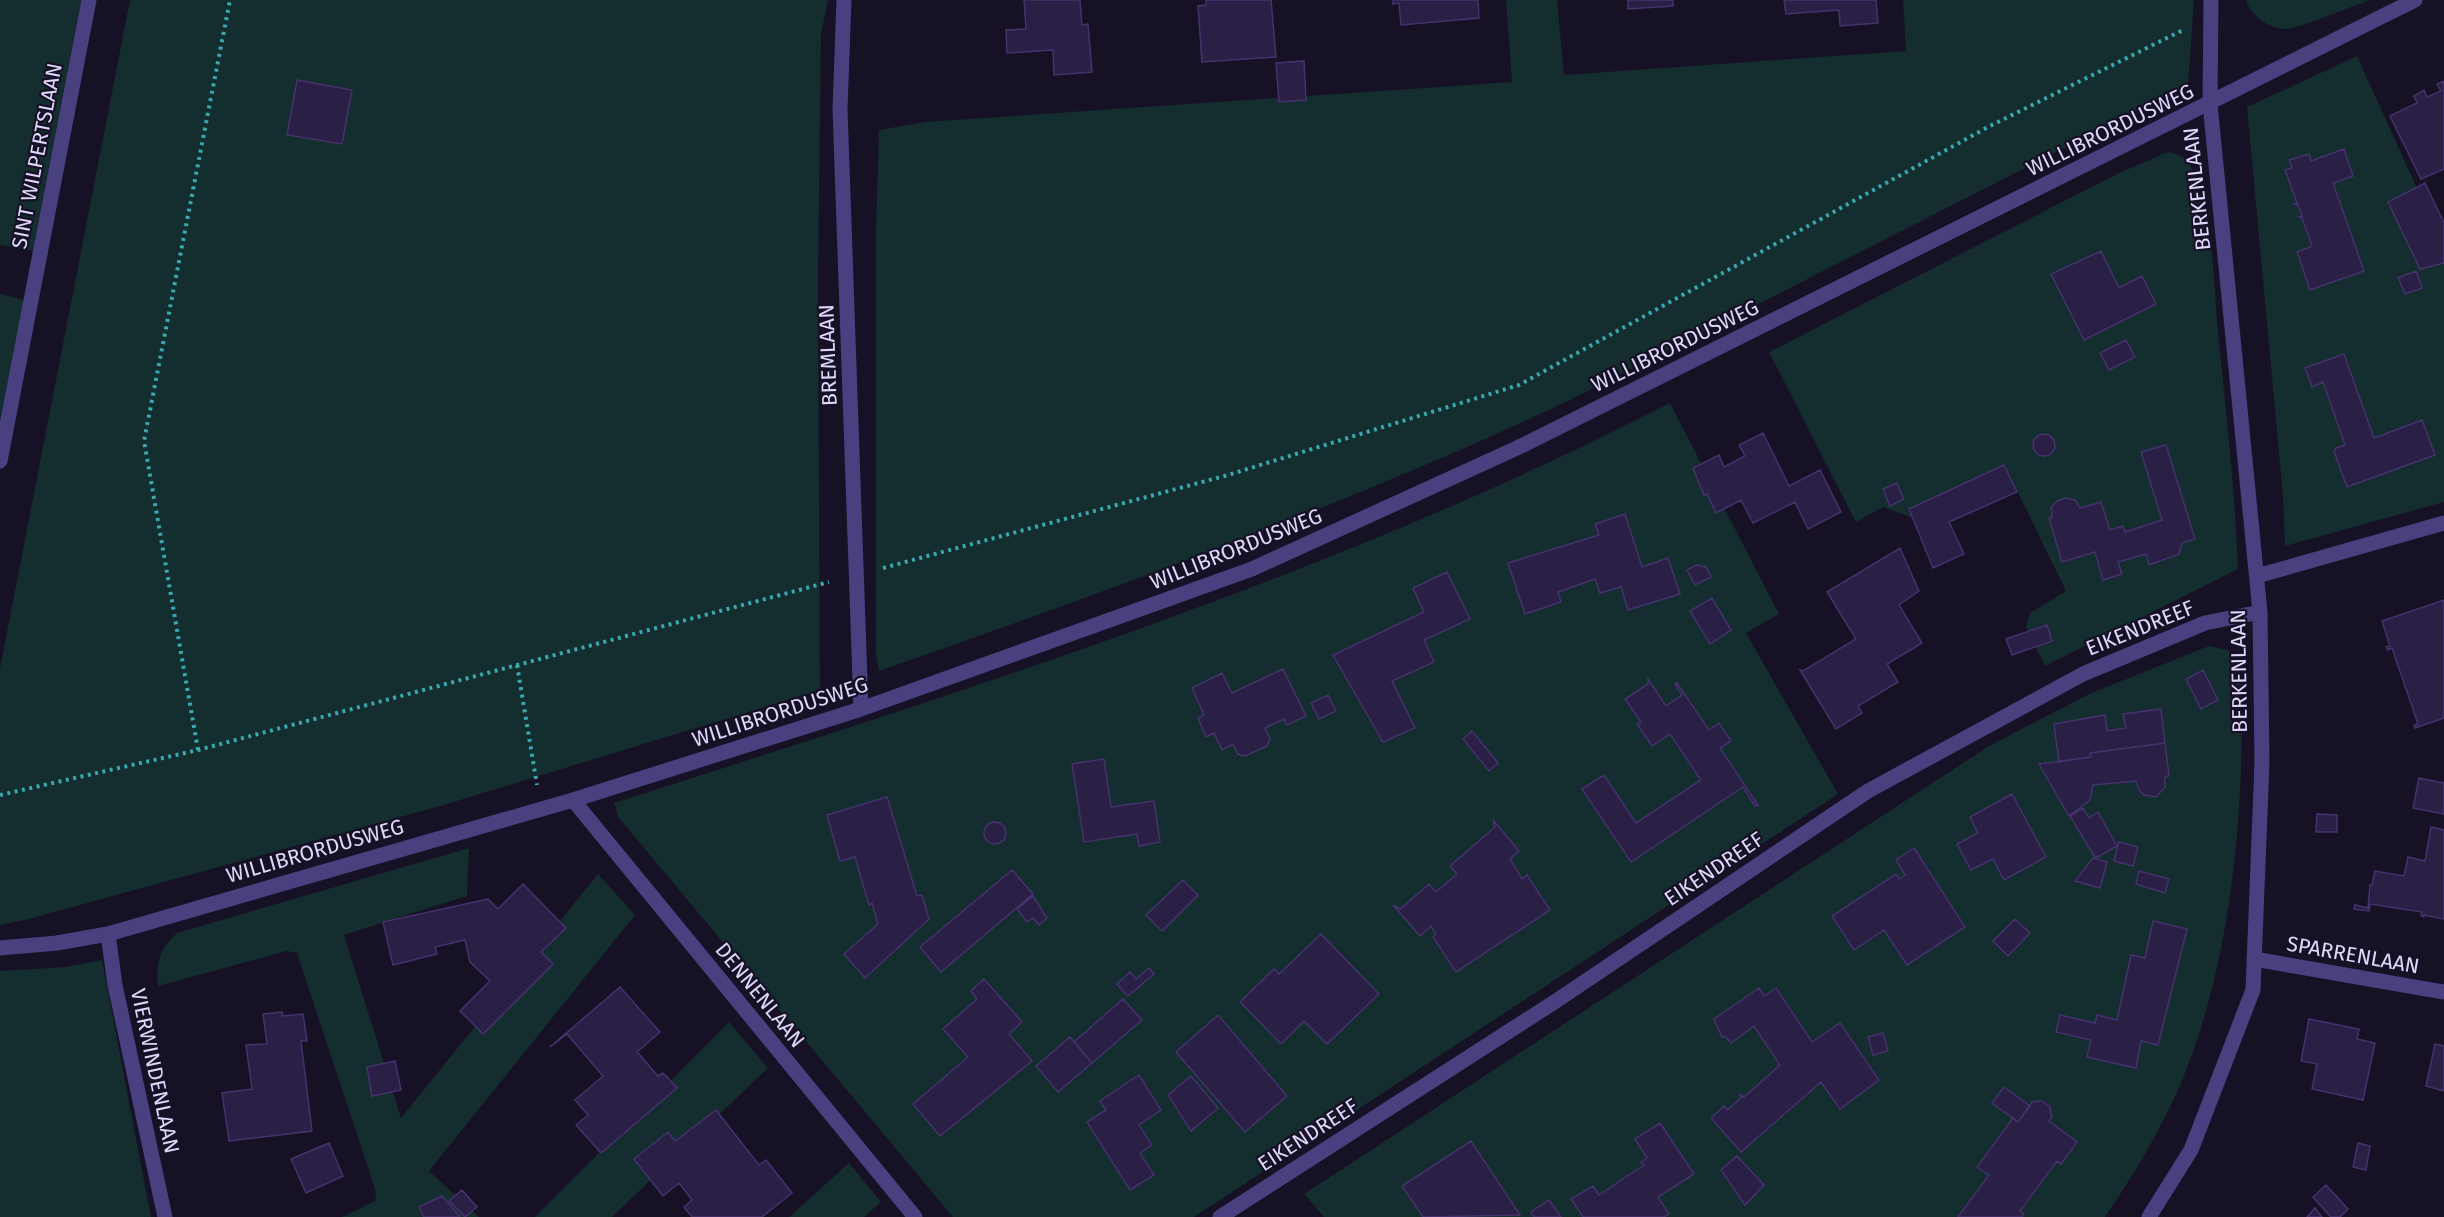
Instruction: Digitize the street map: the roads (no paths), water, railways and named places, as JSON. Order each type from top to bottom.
[{"type":"street","name":"SINT WILPERTSLAAN","points":[[0,461],[89,0]]},
{"type":"street","name":"BREMLAAN","points":[[844,0],[840,109],[861,708]]},
{"type":"street","name":"BERKENLAAN","points":[[2149,1217],[2191,1150],[2253,990],[2262,762],[2260,612],[2210,104],[2211,0]]},
{"type":"street","name":"WILLIBRORDUSWEG","points":[[0,948],[57,943],[108,933],[573,800],[861,708],[1252,569],[1517,448],[2415,0]]},
{"type":"street","points":[[2257,576],[2444,523]]},
{"type":"street","name":"EIKENDREEF","points":[[1220,1217],[1556,1001],[1868,791],[2083,674],[2205,623],[2260,612]]},
{"type":"street","name":"DENNENLAAN","points":[[573,800],[915,1217]]},
{"type":"street","name":"VIERWINDENLAAN","points":[[108,933],[115,985],[165,1217]]},
{"type":"street","name":"SPARRENLAAN","points":[[2254,959],[2444,992]]}]
